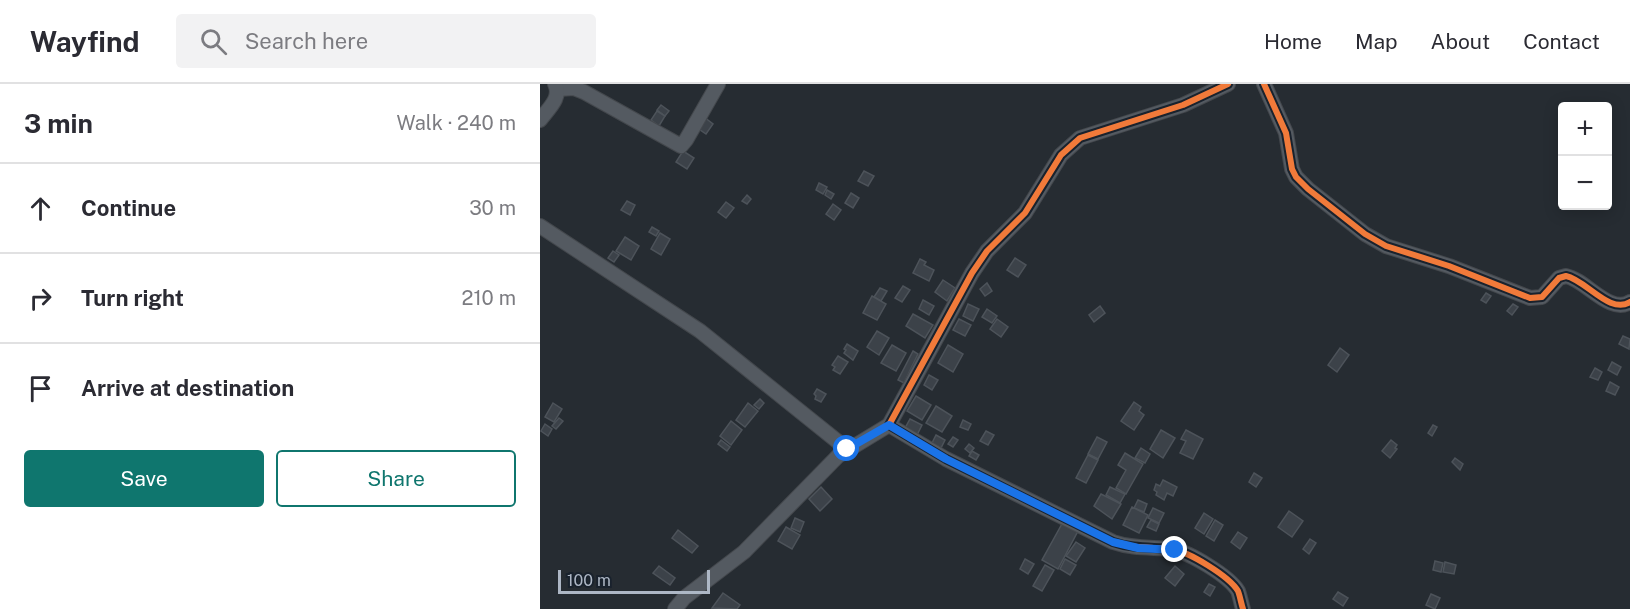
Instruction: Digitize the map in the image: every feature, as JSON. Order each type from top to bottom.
[{"type":"street","points":[[540,120],[556,100],[556,86],[574,88],[681,146],[717,84]]},
{"type":"street","points":[[675,609],[684,598],[744,552],[838,456],[889,425],[972,273],[987,251],[1025,213],[1069,146],[1080,138],[1182,105],[1228,84]]},
{"type":"street","points":[[1264,84],[1286,133],[1289,161],[1296,177],[1365,234],[1386,246],[1449,266],[1530,298],[1542,297],[1559,278],[1566,276],[1585,285],[1612,304],[1618,306],[1630,302]]},
{"type":"street","points":[[540,226],[700,331],[847,449]]},
{"type":"street","points":[[889,425],[946,459],[1113,542],[1138,548],[1175,550],[1197,559],[1230,582],[1238,591],[1242,609]]},
{"type":"building","points":[[661,105],[669,111],[665,116],[657,110]]},
{"type":"building","points":[[657,111],[665,116],[659,126],[651,120]]},
{"type":"building","points":[[704,117],[713,124],[706,134],[696,127]]},
{"type":"building","points":[[683,151],[694,158],[687,169],[676,162]]},
{"type":"building","points":[[864,171],[874,176],[868,186],[858,181]]},
{"type":"building","points":[[819,183],[827,187],[823,194],[816,190]]},
{"type":"building","points":[[827,190],[834,194],[831,199],[825,195]]},
{"type":"building","points":[[851,193],[859,198],[853,208],[845,203]]},
{"type":"building","points":[[747,195],[751,199],[747,204],[742,201]]},
{"type":"building","points":[[627,201],[635,205],[630,215],[621,210]]},
{"type":"building","points":[[726,202],[734,208],[726,218],[718,212]]},
{"type":"building","points":[[833,204],[841,210],[834,220],[826,214]]},
{"type":"building","points":[[652,227],[659,231],[656,236],[649,232]]},
{"type":"building","points":[[660,233],[670,239],[661,255],[651,249]]},
{"type":"building","points":[[625,237],[639,246],[631,260],[616,251]]},
{"type":"building","points":[[613,251],[619,255],[614,262],[608,258]]},
{"type":"building","points":[[1015,258],[1026,265],[1018,277],[1007,270]]},
{"type":"building","points":[[920,259],[926,262],[924,265],[934,270],[929,281],[913,273]]},
{"type":"building","points":[[943,280],[955,288],[947,301],[935,292]]},
{"type":"building","points":[[987,283],[992,291],[985,296],[980,289]]},
{"type":"building","points":[[903,286],[910,290],[902,302],[895,298]]},
{"type":"building","points":[[880,288],[887,291],[881,301],[874,297]]},
{"type":"building","points":[[1486,293],[1491,296],[1486,303],[1481,300]]},
{"type":"building","points":[[872,296],[886,304],[877,320],[863,313]]},
{"type":"building","points":[[923,300],[934,306],[929,315],[919,309]]},
{"type":"building","points":[[968,304],[979,309],[973,321],[963,316]]},
{"type":"building","points":[[1513,304],[1518,307],[1512,315],[1507,311]]},
{"type":"building","points":[[1100,306],[1105,313],[1094,322],[1089,315]]},
{"type":"building","points":[[987,309],[997,316],[992,323],[982,317]]},
{"type":"building","points":[[913,314],[933,325],[925,338],[906,326]]},
{"type":"building","points":[[959,319],[971,325],[965,336],[953,330]]},
{"type":"building","points":[[997,319],[1008,327],[1001,337],[990,329]]},
{"type":"building","points":[[877,331],[889,338],[879,355],[867,347]]},
{"type":"building","points":[[1623,336],[1630,339],[1629,349],[1619,344]]},
{"type":"building","points":[[847,344],[858,351],[853,360],[844,353]]},
{"type":"building","points":[[892,345],[906,353],[896,371],[881,363]]},
{"type":"building","points":[[948,345],[963,354],[953,372],[938,363]]},
{"type":"building","points":[[1340,348],[1349,355],[1337,372],[1328,365]]},
{"type":"building","points":[[913,351],[918,354],[904,383],[898,380]]},
{"type":"building","points":[[838,356],[848,362],[840,374],[833,370],[835,367],[832,365]]},
{"type":"building","points":[[1612,362],[1621,367],[1617,375],[1608,370]]},
{"type":"building","points":[[1595,368],[1602,372],[1598,380],[1590,377]]},
{"type":"building","points":[[929,375],[938,380],[932,390],[924,385]]},
{"type":"building","points":[[1610,382],[1619,387],[1615,395],[1606,391]]},
{"type":"building","points":[[817,389],[826,394],[821,402],[815,399],[814,394]]},
{"type":"building","points":[[916,396],[931,405],[922,420],[907,411]]},
{"type":"building","points":[[760,399],[764,403],[759,409],[754,405]]},
{"type":"building","points":[[1134,402],[1141,407],[1139,411],[1144,415],[1134,430],[1121,421]]},
{"type":"building","points":[[553,403],[562,409],[554,422],[545,417]]},
{"type":"building","points":[[748,403],[758,411],[745,427],[736,420]]},
{"type":"building","points":[[936,406],[952,416],[942,432],[926,423]]},
{"type":"building","points":[[559,418],[563,421],[556,429],[552,426]]},
{"type":"building","points":[[910,419],[922,425],[916,437],[904,430]]},
{"type":"building","points":[[963,420],[971,424],[968,430],[960,427]]},
{"type":"building","points":[[731,421],[742,430],[731,445],[720,436]]},
{"type":"building","points":[[545,424],[552,429],[548,436],[541,431]]},
{"type":"building","points":[[1433,425],[1437,427],[1432,436],[1428,433]]},
{"type":"building","points":[[1161,430],[1175,438],[1163,458],[1150,449]]},
{"type":"building","points":[[1186,430],[1203,439],[1193,459],[1180,453],[1186,441],[1181,439]]},
{"type":"building","points":[[986,431],[994,435],[988,445],[980,441]]},
{"type":"building","points":[[936,435],[945,440],[941,448],[932,443]]},
{"type":"building","points":[[953,437],[958,440],[953,447],[948,444]]},
{"type":"building","points":[[1097,437],[1107,442],[1098,459],[1088,454]]},
{"type":"building","points":[[721,440],[730,447],[727,451],[718,444]]},
{"type":"building","points":[[1391,440],[1397,445],[1395,448],[1397,449],[1390,458],[1382,451]]},
{"type":"building","points":[[969,444],[974,448],[970,453],[965,449]]},
{"type":"building","points":[[1141,448],[1150,454],[1145,463],[1135,458]]},
{"type":"building","points":[[972,451],[979,455],[976,460],[969,456]]},
{"type":"building","points":[[1125,453],[1143,464],[1126,494],[1116,488],[1126,470],[1118,465]]},
{"type":"building","points":[[1088,455],[1098,460],[1086,483],[1076,478]]},
{"type":"building","points":[[1455,458],[1463,464],[1460,470],[1452,462]]},
{"type":"building","points":[[1254,473],[1262,478],[1256,487],[1249,482]]},
{"type":"building","points":[[1163,480],[1177,487],[1173,496],[1167,493],[1164,500],[1156,495],[1157,492],[1154,490],[1156,484],[1160,486]]},
{"type":"building","points":[[821,487],[832,499],[820,511],[809,499]]},
{"type":"building","points":[[1110,487],[1125,494],[1120,503],[1106,495]]},
{"type":"building","points":[[1101,494],[1121,504],[1112,519],[1094,506]]},
{"type":"building","points":[[1138,500],[1147,504],[1144,512],[1134,508]]},
{"type":"building","points":[[1132,507],[1148,515],[1139,533],[1123,525]]},
{"type":"building","points":[[1153,508],[1164,513],[1159,523],[1148,518]]},
{"type":"building","points":[[1289,511],[1303,521],[1292,537],[1278,527]]},
{"type":"building","points":[[1204,513],[1213,519],[1204,534],[1195,528]]},
{"type":"building","points":[[795,518],[804,522],[800,532],[791,528]]},
{"type":"building","points":[[1151,520],[1159,524],[1156,531],[1147,527]]},
{"type":"building","points":[[1215,520],[1223,525],[1214,541],[1206,536]]},
{"type":"building","points":[[1063,522],[1078,531],[1058,569],[1042,560]]},
{"type":"building","points":[[786,527],[800,535],[792,549],[778,541]]},
{"type":"building","points":[[678,530],[698,546],[692,553],[672,538]]},
{"type":"building","points":[[1238,532],[1247,538],[1240,549],[1231,542]]},
{"type":"building","points":[[1310,539],[1316,543],[1309,554],[1303,549]]},
{"type":"building","points":[[1076,542],[1085,548],[1076,562],[1066,556]]},
{"type":"building","points":[[1025,559],[1034,564],[1028,574],[1020,569]]},
{"type":"building","points":[[1065,559],[1076,565],[1070,575],[1060,569]]},
{"type":"building","points":[[1435,561],[1443,563],[1441,572],[1433,570]]},
{"type":"building","points":[[1445,562],[1456,565],[1454,574],[1443,572]]},
{"type":"building","points":[[1045,565],[1054,570],[1042,591],[1033,586]]},
{"type":"building","points":[[659,566],[675,578],[670,585],[653,573]]},
{"type":"building","points":[[1175,566],[1184,574],[1175,586],[1165,578]]},
{"type":"building","points":[[1209,584],[1215,587],[1210,596],[1204,592]]},
{"type":"building","points":[[1338,592],[1348,598],[1343,606],[1333,599]]},
{"type":"building","points":[[723,593],[740,605],[737,609],[712,608]]},
{"type":"building","points":[[1431,594],[1440,598],[1435,609],[1426,605]]},
{"type":"cycle path","points":[[1228,84],[1183,105],[1080,138],[1061,155],[1025,213],[987,251],[972,273],[889,425],[946,459],[1113,542],[1135,547],[1172,549],[1198,560],[1218,572],[1233,585],[1238,591],[1243,609]]},
{"type":"cycle path","points":[[1264,84],[1286,133],[1292,169],[1296,177],[1365,234],[1386,246],[1449,266],[1530,298],[1542,297],[1559,278],[1566,276],[1606,301],[1622,305],[1630,302]]},
{"type":"route","points":[[847,449],[889,425],[946,459],[1113,542],[1138,548],[1175,550]]}]
